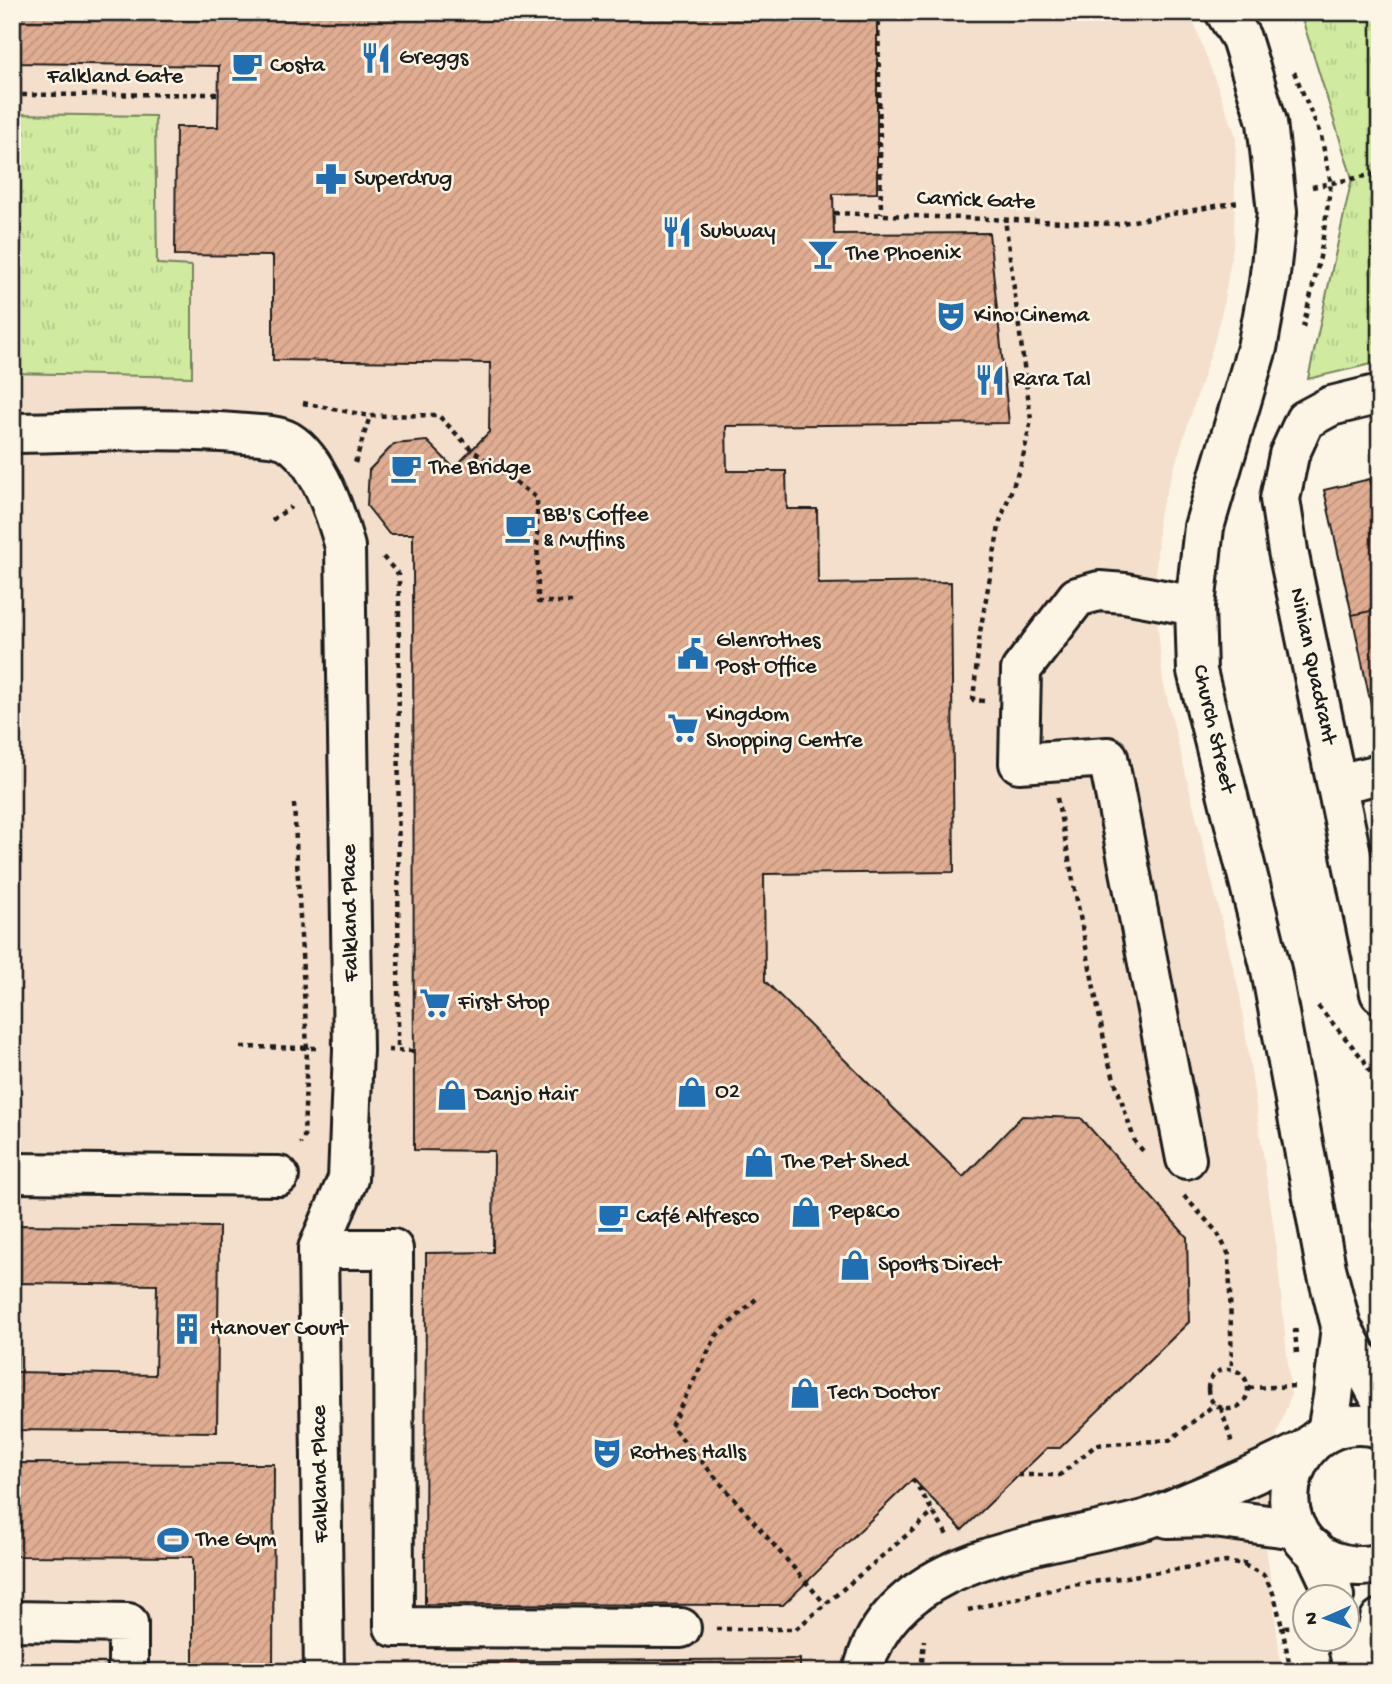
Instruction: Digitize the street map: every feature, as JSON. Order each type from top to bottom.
[{"type":"street","name":"Church Street","points":[[1225,12],[1241,37],[1267,122],[1277,212],[1269,283],[1257,348],[1204,527],[1195,606],[1197,671],[1271,970],[1326,1268],[1341,1326],[1380,1398]]},
{"type":"street","name":"Ninian Quadrant","points":[[1380,394],[1331,406],[1306,420],[1289,454],[1280,499],[1380,993]]},
{"type":"street","name":"Falkland Place","points":[[12,433],[208,430],[267,436],[287,441],[310,462],[337,519],[345,547],[353,1050],[348,1179],[318,1249],[324,1672]]},
{"type":"street","points":[[1186,1159],[1108,757],[1019,763],[1021,670],[1077,597],[1099,591],[1195,606]]},
{"type":"street","points":[[1337,784],[1380,775]]},
{"type":"street","points":[[12,1173],[279,1176]]},
{"type":"street","points":[[318,1249],[393,1249],[394,1627],[681,1628]]},
{"type":"street","name":"Church Street","points":[[1305,1539],[1289,1506],[1291,1478],[1315,1441],[1334,1397],[1341,1326]]},
{"type":"street","points":[[863,1672],[869,1648],[889,1620],[914,1594],[946,1574],[1036,1544],[1148,1518],[1248,1478],[1344,1425],[1364,1423],[1380,1428]]},
{"type":"street","points":[[1148,1518],[1207,1517],[1305,1539],[1323,1557],[1343,1565],[1373,1566],[1380,1563]]},
{"type":"street","points":[[1305,1539],[1329,1582]]},
{"type":"street","points":[[1377,1672],[1380,1619]]},
{"type":"street","points":[[12,1621],[128,1623],[128,1672]]},
{"type":"street","points":[[1349,1652],[1354,1672]]},
{"type":"path","points":[[878,12],[880,214]]},
{"type":"path","name":"Falkland Gate","points":[[12,95],[218,93]]},
{"type":"path","name":"Carrick Gate","points":[[834,213],[1117,224]]},
{"type":"path","points":[[1005,219],[1031,420],[1023,462],[1000,521],[980,632],[973,699],[1020,707]]},
{"type":"path","points":[[272,520],[293,505],[326,495],[350,479],[370,416],[438,415],[472,450],[537,498],[538,602],[574,602]]},
{"type":"path","points":[[376,548],[399,575],[397,1050]]},
{"type":"path","points":[[279,1176],[304,1138],[307,1048],[295,804]]},
{"type":"path","points":[[241,1047],[307,1048]]},
{"type":"path","points":[[756,1299],[716,1336],[671,1426],[825,1604]]},
{"type":"path","points":[[1226,1368],[1239,1371],[1249,1388],[1245,1401],[1228,1409],[1215,1404],[1208,1392],[1210,1379],[1226,1368]]},
{"type":"path","points":[[1018,1475],[1060,1475],[1096,1445],[1170,1440],[1215,1404]]},
{"type":"path","points":[[681,1628],[796,1629],[934,1513]]},
{"type":"path","points":[[1244,1565],[1264,1575],[1274,1595],[1291,1672]]},
{"type":"path","points":[[961,1611],[998,1603]]},
{"type":"path","points":[[1282,1627],[1290,1627]]},
{"type":"path","points":[[921,1672],[923,1642],[928,1634]]},
{"type":"shaded area","points":[[12,12],[1190,12],[1236,136],[1234,241],[1214,343],[1159,515],[1155,596],[1163,681],[1240,995],[1276,1243],[1291,1395],[1275,1440],[1266,1545],[1282,1672],[12,1672]]},
{"type":"green space","points":[[1300,12],[1380,12],[1380,362],[1308,379],[1352,178]]},
{"type":"green space","points":[[12,114],[155,116],[157,264],[192,266],[192,377],[12,373]]},
{"type":"building","name":"Kingdom Shopping Centre","points":[[12,12],[877,12],[877,193],[833,194],[834,234],[989,233],[1009,423],[726,426],[727,471],[786,471],[787,509],[817,509],[818,584],[951,582],[954,872],[764,874],[765,981],[963,1177],[1022,1116],[1081,1118],[1187,1237],[1189,1322],[1060,1448],[1047,1448],[962,1530],[913,1479],[783,1605],[425,1604],[426,1253],[493,1252],[494,1151],[414,1150],[413,534],[389,534],[367,506],[369,470],[394,444],[427,441],[454,468],[489,432],[490,363],[273,360],[273,256],[175,255],[176,127],[218,127],[219,66],[12,63]]},
{"type":"building","points":[[1370,479],[1376,506],[1380,505],[1380,609],[1352,615],[1324,490]]},
{"type":"building","points":[[1380,609],[1380,743],[1379,743],[1352,615]]},
{"type":"building","name":"Hanover Court","points":[[12,1225],[219,1227],[217,1432],[12,1430]],"holes":[[[19,1283],[157,1285],[155,1375],[17,1372]]]},
{"type":"building","points":[[12,1463],[274,1464],[273,1672],[193,1672],[193,1557],[12,1556]]},
{"type":"building","points":[[800,1659],[800,1672],[440,1672],[440,1662]]},
{"type":"place","name":"Greggs","points":[[376,58]]},
{"type":"place","name":"Costa","points":[[247,66]]},
{"type":"place","name":"Superdrug","points":[[331,179]]},
{"type":"place","name":"Subway","points":[[677,232]]},
{"type":"place","name":"The Phoenix","points":[[823,254]]},
{"type":"place","name":"Kino Cinema","points":[[951,316]]},
{"type":"place","name":"Rara Tal","points":[[990,380]]},
{"type":"place","name":"The Bridge","points":[[406,468]]},
{"type":"place","name":"BB's Coffee & Muffins","points":[[520,528]]},
{"type":"place","name":"Glenrothes Post Office","points":[[693,654]]},
{"type":"place","name":"Kingdom Shopping Centre","points":[[683,728]]},
{"type":"place","name":"First Stop","points":[[435,1003]]},
{"type":"place","name":"O2","points":[[692,1092]]},
{"type":"place","name":"Danjo Hair","points":[[452,1095]]},
{"type":"place","name":"The Pet Shed","points":[[759,1162]]},
{"type":"place","name":"Pep&Co","points":[[806,1212]]},
{"type":"place","name":"Café Alfresco","points":[[613,1217]]},
{"type":"place","name":"Sports Direct","points":[[855,1265]]},
{"type":"place","name":"Hanover Court","points":[[187,1329]]},
{"type":"place","name":"Tech Doctor","points":[[805,1393]]},
{"type":"place","name":"Rothes Halls","points":[[607,1453]]},
{"type":"place","name":"The Gym","points":[[173,1540]]}]
